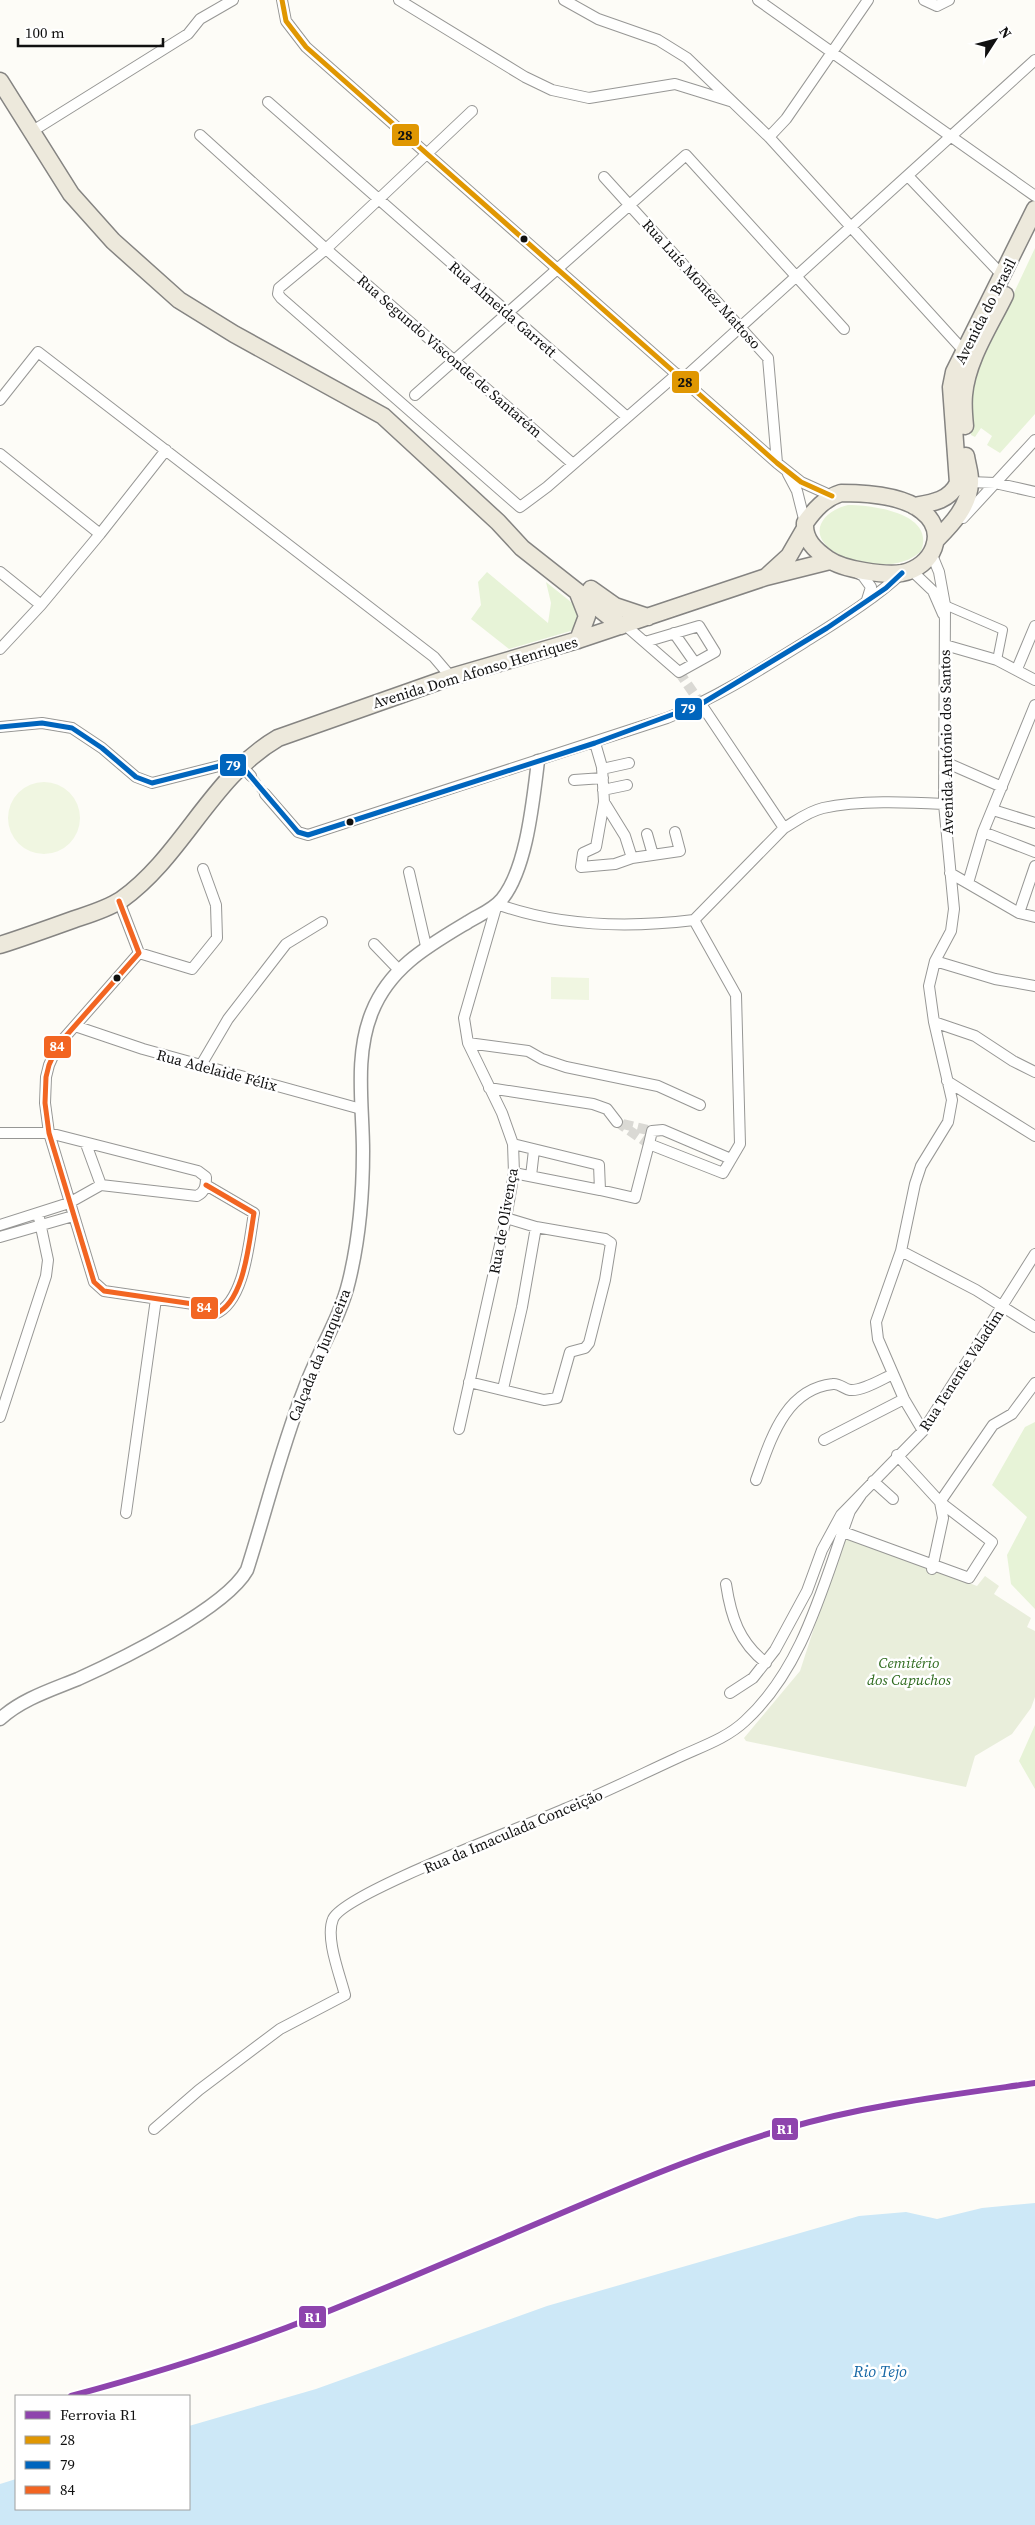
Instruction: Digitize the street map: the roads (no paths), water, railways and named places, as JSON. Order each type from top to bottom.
[{"type":"main road","points":[[0,80],[70,194],[113,241],[179,300],[234,334],[383,416],[498,522],[522,548],[577,592],[623,625]]},
{"type":"main road","name":"Avenida do Brasil","points":[[914,506],[947,497],[954,491],[958,483],[951,386],[954,372],[963,350],[1003,276],[1035,209]]},
{"type":"main road","name":"Avenida do Brasil","points":[[935,547],[953,524],[965,500],[970,482],[965,446],[964,395],[968,376],[974,358],[1035,234]]},
{"type":"main road","points":[[841,493],[869,493],[914,506],[922,510],[934,525],[935,547],[907,571],[880,573],[849,568],[830,561],[811,545],[805,527],[815,509],[832,496],[841,493]]},
{"type":"main road","points":[[498,522],[607,601],[624,610],[648,617]]},
{"type":"main road","name":"Avenida Dom Afonso Henriques","points":[[766,577],[789,556],[805,527]]},
{"type":"main road","name":"Avenida Dom Afonso Henriques","points":[[0,945],[102,910],[119,901],[151,874],[207,804],[246,770],[263,746],[278,738],[451,677],[578,640],[766,577],[830,561]]},
{"type":"main road","points":[[577,592],[587,616],[578,640]]},
{"type":"street","points":[[31,132],[188,34],[200,19],[233,0]]},
{"type":"street","points":[[282,0],[286,21],[301,43],[777,463],[801,482],[832,496]]},
{"type":"street","points":[[399,0],[525,77],[559,92],[589,98],[675,84],[735,103]]},
{"type":"street","points":[[564,0],[598,19],[646,34],[674,48],[735,103],[769,137],[963,350]]},
{"type":"street","points":[[758,0],[1035,196]]},
{"type":"street","points":[[769,137],[786,119],[868,0]]},
{"type":"street","points":[[924,0],[937,6],[949,0]]},
{"type":"street","points":[[472,111],[380,200],[279,288],[278,294],[520,507],[627,417],[741,327],[1035,60]]},
{"type":"street","name":"Rua Almeida Garrett","points":[[268,102],[627,417]]},
{"type":"street","name":"Rua Segundo Visconde de Santarém","points":[[200,135],[326,249],[573,464]]},
{"type":"street","points":[[415,395],[456,361],[686,155],[798,276],[844,329]]},
{"type":"street","points":[[908,176],[1003,276]]},
{"type":"street","name":"Rua Luís Montez Mattoso","points":[[604,177],[768,358],[777,463]]},
{"type":"street","points":[[0,400],[38,352],[434,657],[451,677]]},
{"type":"street","points":[[953,524],[967,514],[1035,440]]},
{"type":"street","points":[[0,648],[41,605],[166,450]]},
{"type":"street","points":[[0,454],[100,534]]},
{"type":"street","points":[[787,471],[797,492],[805,527]]},
{"type":"street","points":[[970,482],[995,483],[1035,492]]},
{"type":"street","name":"Avenida António dos Santos","points":[[922,1431],[904,1399],[878,1339],[876,1322],[901,1251],[915,1184],[922,1166],[948,1122],[952,1100],[934,1022],[929,986],[936,961],[951,931],[954,909],[944,804],[945,605],[935,547]]},
{"type":"street","points":[[849,568],[863,576],[868,582],[871,591],[866,601]]},
{"type":"street","points":[[265,794],[298,832],[308,835],[595,743],[701,704],[774,662],[866,601],[907,571]]},
{"type":"street","name":"Avenida António dos Santos","points":[[907,571],[933,591],[945,620]]},
{"type":"street","points":[[0,572],[41,605]]},
{"type":"street","points":[[945,605],[1003,630],[997,660]]},
{"type":"street","points":[[623,625],[679,672],[715,652],[699,626],[645,642]]},
{"type":"street","points":[[1017,670],[1035,626]]},
{"type":"street","points":[[674,634],[695,663]]},
{"type":"street","points":[[945,645],[997,660],[1035,680]]},
{"type":"street","points":[[701,704],[784,828]]},
{"type":"street","points":[[968,883],[983,832],[1035,705]]},
{"type":"street","points":[[0,727],[42,723],[72,728],[102,748],[136,777],[152,783],[223,765],[246,770]]},
{"type":"street","points":[[595,743],[602,773],[604,802],[596,847],[583,853],[581,867],[615,864],[632,858],[680,851],[675,832]]},
{"type":"street","points":[[538,761],[530,820],[523,851],[508,888],[497,904],[565,922],[602,925],[694,920],[784,828],[822,808],[894,802],[944,804]]},
{"type":"street","points":[[574,780],[602,773],[629,762]]},
{"type":"street","points":[[944,762],[1002,786]]},
{"type":"street","points":[[603,790],[627,785]]},
{"type":"street","points":[[604,802],[625,836],[632,858]]},
{"type":"street","points":[[993,810],[1035,823]]},
{"type":"street","points":[[983,832],[1035,852]]},
{"type":"street","points":[[648,834],[653,855]]},
{"type":"street","points":[[1019,913],[1035,866]]},
{"type":"street","points":[[139,953],[192,969],[216,938],[216,905],[203,869]]},
{"type":"street","points":[[409,872],[426,946]]},
{"type":"street","points":[[950,873],[1019,913],[1035,917]]},
{"type":"street","points":[[119,901],[139,953]]},
{"type":"street","name":"Calçada da Junqueira","points":[[0,1719],[37,1695],[96,1671],[174,1628],[214,1604],[232,1590],[243,1578],[279,1468],[291,1424],[349,1281],[361,1182],[362,1062],[369,1022],[377,1001],[399,970],[426,946],[497,904]]},
{"type":"street","name":"Rua de Olivença","points":[[459,1429],[506,1218],[514,1173],[513,1144],[502,1113],[468,1043],[464,1018],[497,904]]},
{"type":"street","points":[[649,1144],[724,1173],[740,1144],[736,994],[694,920]]},
{"type":"street","points":[[201,1065],[228,1019],[286,944],[322,922]]},
{"type":"street","points":[[374,944],[399,970]]},
{"type":"street","points":[[139,953],[58,1045],[49,1065],[45,1103],[49,1133],[94,1282],[104,1291],[200,1305],[215,1314],[221,1312],[238,1291],[254,1213],[206,1185]]},
{"type":"street","points":[[936,961],[995,979],[1035,986]]},
{"type":"street","points":[[934,1022],[976,1036],[1013,1061],[1035,1072]]},
{"type":"street","name":"Rua Adelaide Félix","points":[[75,1026],[102,1036],[201,1065],[361,1109]]},
{"type":"street","points":[[468,1043],[528,1051],[542,1059],[566,1067],[658,1086],[700,1105]]},
{"type":"street","points":[[947,1081],[1035,1136]]},
{"type":"street","points":[[489,1088],[593,1104],[607,1109],[617,1122]]},
{"type":"street","points":[[514,1173],[635,1198],[652,1131],[663,1130],[731,1159]]},
{"type":"street","points":[[0,1133],[49,1133],[86,1144],[198,1171],[206,1178],[206,1185],[202,1194],[197,1196],[101,1185],[69,1203],[0,1225]]},
{"type":"street","points":[[86,1144],[101,1185]]},
{"type":"street","points":[[513,1144],[599,1165],[600,1190]]},
{"type":"street","points":[[530,1176],[534,1150]]},
{"type":"street","points":[[0,1416],[46,1276],[48,1260],[38,1213]]},
{"type":"street","points":[[0,1237],[73,1216]]},
{"type":"street","points":[[470,1382],[544,1400],[557,1398],[570,1352],[585,1348],[589,1343],[605,1280],[611,1243],[605,1239],[536,1227],[506,1218]]},
{"type":"street","points":[[502,1389],[522,1307],[536,1227]]},
{"type":"street","points":[[901,1251],[976,1290],[1035,1327]]},
{"type":"street","name":"Rua Tenente Valadim","points":[[730,1693],[753,1678],[766,1663],[785,1633],[807,1591],[822,1550],[841,1515],[922,1431],[1003,1307],[1035,1254]]},
{"type":"street","points":[[126,1513],[156,1299]]},
{"type":"street","points":[[756,1480],[775,1427],[803,1395],[815,1388],[834,1384],[856,1390],[893,1374]]},
{"type":"street","points":[[932,1567],[943,1518],[940,1502],[993,1425],[1001,1418],[1012,1414],[1035,1383]]},
{"type":"street","points":[[824,1440],[904,1399]]},
{"type":"street","points":[[842,1532],[932,1567],[968,1578],[992,1542],[940,1502],[897,1455]]},
{"type":"street","points":[[873,1481],[894,1499]]},
{"type":"street","name":"Rua da Imaculada Conceição","points":[[154,2129],[199,2090],[280,2029],[345,1995],[331,1930],[334,1916],[344,1908],[384,1885],[566,1809],[705,1746],[744,1722],[767,1698],[795,1656],[850,1511],[861,1495]]},
{"type":"street","points":[[726,1584],[732,1614],[738,1631],[752,1651],[766,1663]]},
{"type":"water","name":"Rio Tejo","points":[[1035,2203],[1035,2525],[0,2525],[0,2484],[15,2479],[15,2510],[190,2510],[190,2426],[316,2389],[547,2306],[859,2216],[906,2212],[937,2219],[982,2208]]},
{"type":"tunnel","points":[[679,672],[701,704]]},
{"type":"tunnel","points":[[251,776],[265,794]]},
{"type":"tunnel","points":[[617,1122],[649,1144]]},
{"type":"tunnel","points":[[623,1124],[652,1131]]},
{"type":"rail line","name":"R1","points":[[75,2395],[193,2360],[284,2329],[633,2183],[707,2154],[758,2137],[846,2113],[940,2096],[1035,2083]]},
{"type":"park label","name":"Cemitério dos Capuchos","points":[[909,1670]]}]
